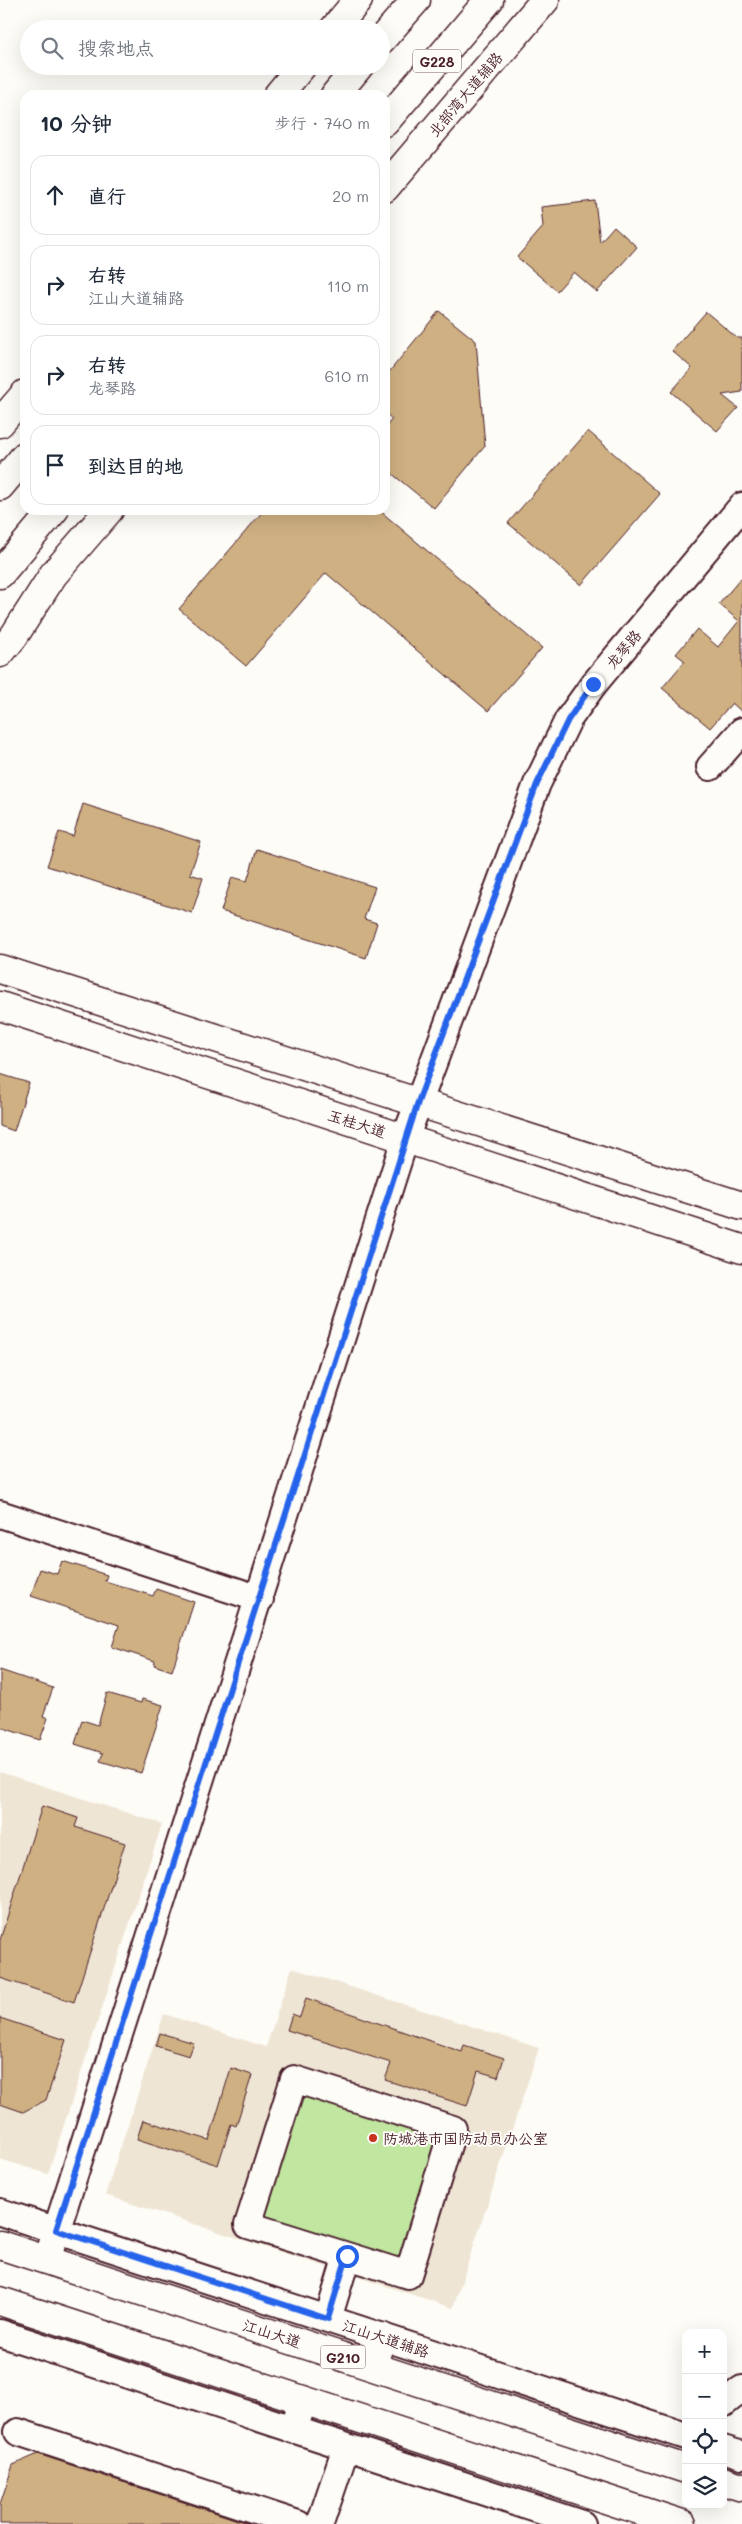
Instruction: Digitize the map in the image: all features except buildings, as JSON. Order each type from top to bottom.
[{"type":"main road","points":[[341,20],[358,0]]},
{"type":"main road","points":[[390,30],[416,0]]},
{"type":"main road","name":"G228","points":[[390,116],[489,0]]},
{"type":"main road","name":"北部湾大道辅路","points":[[390,182],[545,0]]},
{"type":"main road","points":[[282,90],[295,75]]},
{"type":"main road","points":[[338,90],[351,75]]},
{"type":"main road","points":[[0,423],[20,400]]},
{"type":"main road","points":[[0,486],[20,462]]},
{"type":"main road","points":[[0,574],[50,515]]},
{"type":"main road","points":[[0,653],[14,636],[54,575],[105,515]]},
{"type":"main road","points":[[0,969],[742,1206]]},
{"type":"main road","name":"玉桂大道","points":[[0,1006],[742,1249]]},
{"type":"main road","name":"江山大道","points":[[0,2245],[682,2468]]},
{"type":"main road","points":[[0,2301],[682,2524]]},
{"type":"main road","points":[[372,2366],[382,2337]]},
{"type":"main road","points":[[293,2429],[303,2400]]},
{"type":"main road","points":[[727,2482],[742,2488]]},
{"type":"street","name":"龙琴路","points":[[47,2260],[418,1102],[537,784],[568,720],[593,684],[742,506]]},
{"type":"street","points":[[710,767],[742,731]]},
{"type":"street","points":[[0,1514],[260,1599]]},
{"type":"street","points":[[294,2079],[453,2129],[408,2275],[347,2256],[248,2225],[294,2079]]},
{"type":"street","name":"江山大道辅路","points":[[0,2212],[382,2337],[682,2431]]},
{"type":"street","points":[[328,2319],[347,2256]]},
{"type":"street","points":[[0,2334],[582,2524]]},
{"type":"street","points":[[727,2401],[742,2389]]},
{"type":"street","points":[[629,2450],[682,2431]]},
{"type":"street","points":[[18,2432],[298,2524]]},
{"type":"street","points":[[320,2524],[346,2446]]},
{"type":"street","points":[[727,2450],[742,2455]]},
{"type":"shaded area","points":[[0,1772],[162,1824],[48,2174],[0,2159]]},
{"type":"shaded area","name":"防城港市国防动员办公室","points":[[292,1968],[539,2048],[453,2308],[105,2195],[164,2014],[266,2047]]},
{"type":"green space","points":[[297,2091],[443,2139],[402,2264],[256,2216]]},
{"type":"place","name":"防城港市国防动员办公室","points":[[373,2138]]},
{"type":"route","points":[[347,2256],[328,2319],[56,2230],[418,1102],[537,784],[568,720],[593,684]]}]
